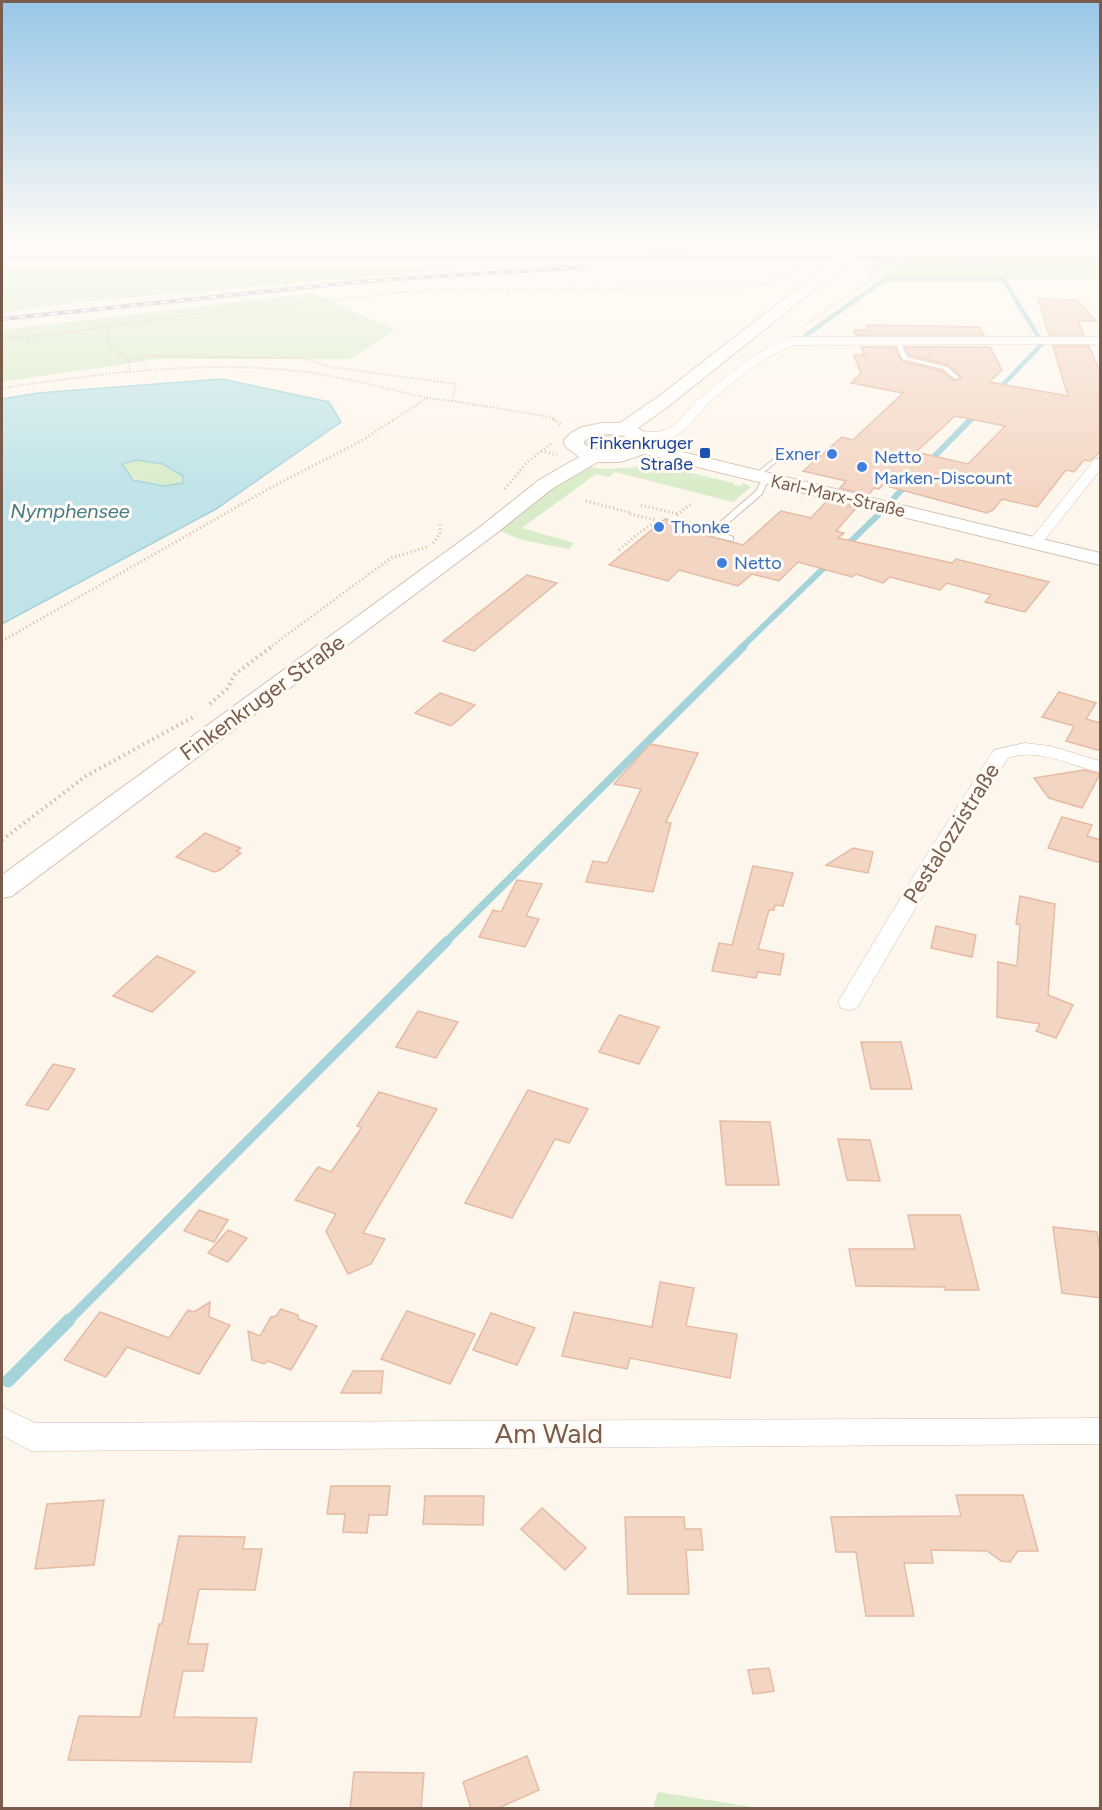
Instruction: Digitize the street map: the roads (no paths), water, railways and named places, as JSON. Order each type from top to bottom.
[{"type":"main road","points":[[635,438],[607,428],[584,432],[574,440],[587,452],[622,456],[664,401],[757,327]]},
{"type":"main road","name":"Karl-Marx-Straße","points":[[635,438],[761,478],[1101,559]]},
{"type":"main road","name":"Finkenkruger Straße","points":[[2,889],[522,503],[587,452]]},
{"type":"street","points":[[635,438],[673,432],[705,400],[774,347],[793,341],[1101,341]]},
{"type":"street","points":[[1035,543],[1101,462]]},
{"type":"street","name":"Pestalozzistraße","points":[[849,1002],[1000,754],[1014,748],[1038,749],[1101,767]]},
{"type":"street","name":"Am Wald","points":[[2,1420],[31,1437],[1101,1431]]},
{"type":"lane","points":[[897,341],[904,358],[945,368],[957,378]]},
{"type":"lane","points":[[730,539],[718,535],[715,531],[759,492],[761,478],[779,458]]},
{"type":"water","name":"Nymphensee","points":[[222,379],[329,402],[341,422],[216,509],[2,624],[2,399],[38,393]],"holes":[[[136,460],[163,464],[183,476],[183,483],[163,486],[133,480],[122,464]]]},
{"type":"waterway","points":[[806,335],[817,327]]},
{"type":"waterway","points":[[1033,327],[1038,336]]},
{"type":"waterway","points":[[996,392],[1041,345]]},
{"type":"waterway","points":[[969,420],[977,412]]},
{"type":"waterway","points":[[928,463],[971,419]]},
{"type":"waterway","points":[[894,498],[908,483]]},
{"type":"waterway","points":[[844,548],[879,514]]},
{"type":"waterway","points":[[741,648],[831,561]]},
{"type":"waterway","points":[[446,942],[743,647]]},
{"type":"waterway","points":[[67,1322],[446,942]]},
{"type":"waterway","points":[[8,1381],[67,1322]]},
{"type":"place","name":"Finkenkruger Straße","points":[[705,453]]},
{"type":"place","name":"Exner","points":[[832,454]]},
{"type":"place","name":"Netto Marken-Discount","points":[[862,467]]},
{"type":"place","name":"Thonke","points":[[659,527]]},
{"type":"place","name":"Netto","points":[[722,563]]}]
